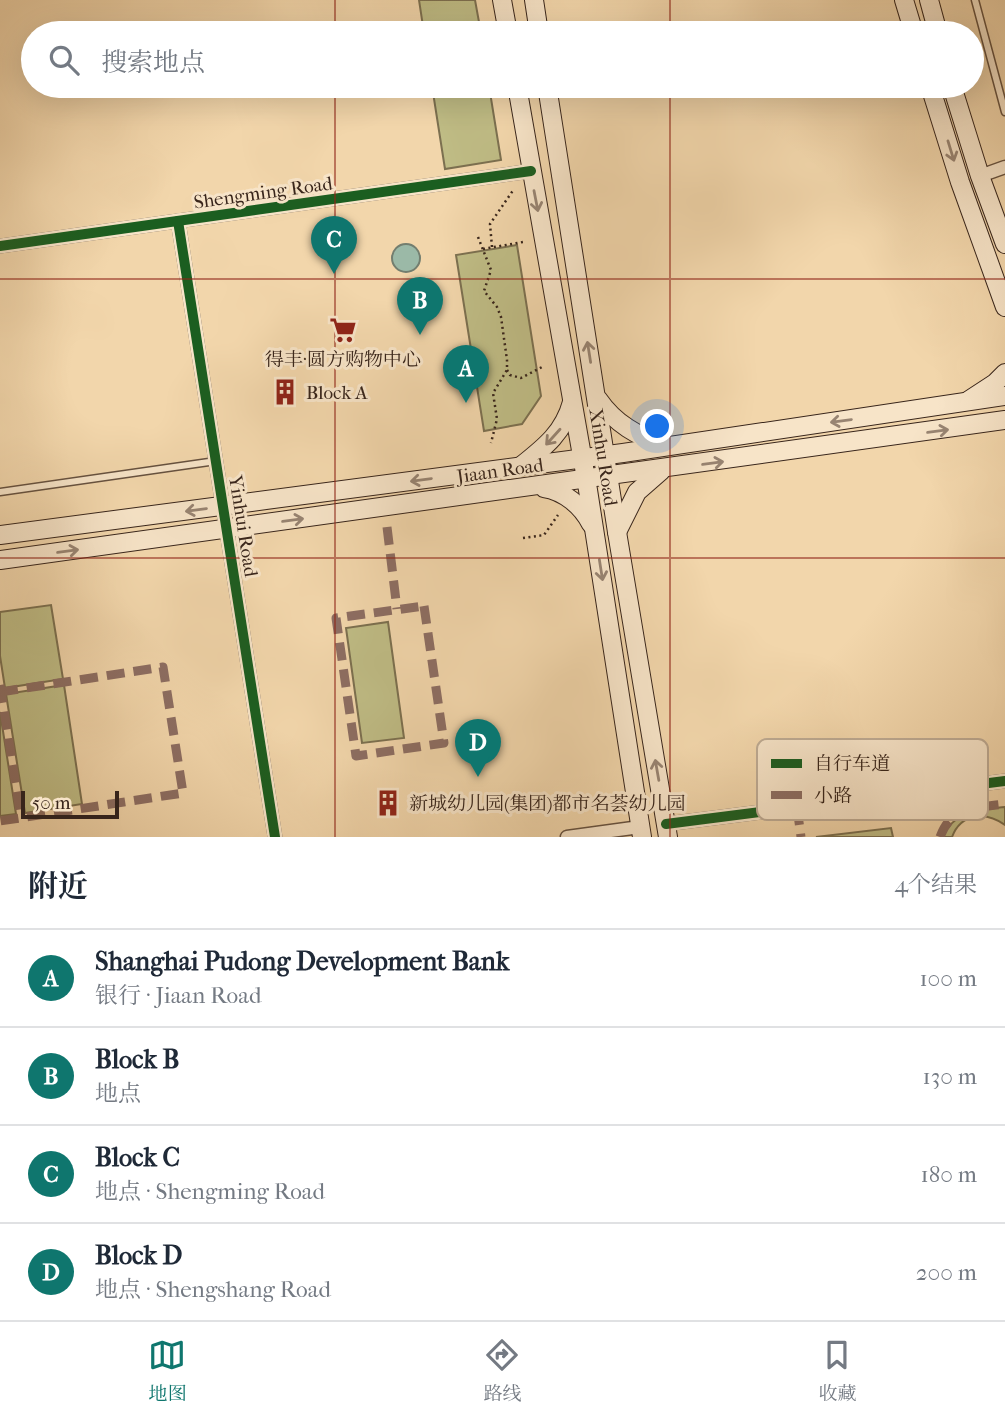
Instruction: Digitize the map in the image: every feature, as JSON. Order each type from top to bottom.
[{"type":"main road","points":[[502,0],[506,21]]},
{"type":"main road","points":[[534,0],[537,21]]},
{"type":"main road","points":[[904,0],[910,21]]},
{"type":"main road","points":[[929,0],[935,21]]},
{"type":"main road","name":"Xinhu Road","points":[[519,98],[587,480],[641,832]]},
{"type":"main road","name":"Xinhu Road","points":[[549,98],[667,831]]},
{"type":"main road","points":[[934,98],[1004,307]]},
{"type":"main road","points":[[956,98],[979,176],[1005,244]]},
{"type":"main road","points":[[963,403],[995,383],[1005,373]]},
{"type":"main road","points":[[596,396],[624,427],[665,446]]},
{"type":"main road","name":"Jiaan Road","points":[[0,536],[521,467],[1005,396]]},
{"type":"main road","points":[[521,467],[558,434],[573,399]]},
{"type":"main road","name":"Jiaan Road","points":[[0,560],[663,470],[1005,420]]},
{"type":"main road","points":[[967,427],[1005,428]]},
{"type":"main road","points":[[753,434],[746,439],[744,447],[751,455],[759,456]]},
{"type":"main road","points":[[617,532],[637,492],[663,470]]},
{"type":"main road","points":[[533,487],[559,491],[588,518],[595,532]]},
{"type":"main road","points":[[612,640],[612,633],[621,627],[628,628],[635,638]]},
{"type":"street","points":[[979,176],[1005,167]]},
{"type":"street","name":"Shengming Road","points":[[0,246],[531,172]]},
{"type":"street","name":"Yinhui Road","points":[[178,221],[275,837]]},
{"type":"street","points":[[667,831],[757,818]]},
{"type":"street","points":[[567,837],[641,832]]},
{"type":"lane","points":[[975,0],[981,21]]},
{"type":"lane","points":[[984,34],[1005,112]]},
{"type":"lane","points":[[0,492],[216,461]]},
{"type":"path","points":[[492,247],[490,224],[514,189]]},
{"type":"path","points":[[478,237],[491,270],[484,291],[497,307],[501,317],[507,360],[507,370],[493,393],[497,419],[491,443]]},
{"type":"path","points":[[483,249],[523,242]]},
{"type":"path","points":[[507,370],[510,375],[521,378],[544,366]]},
{"type":"path","points":[[523,538],[544,535],[558,515]]},
{"type":"shaded area","points":[[419,0],[475,0],[479,21],[422,21]]},
{"type":"shaded area","points":[[434,98],[491,98],[501,160],[445,169]]},
{"type":"shaded area","points":[[406,244],[416,248],[420,258],[416,268],[406,272],[396,268],[392,258],[396,248]]},
{"type":"shaded area","points":[[517,245],[541,396],[522,424],[484,431],[456,255]]},
{"type":"shaded area","points":[[51,605],[63,679],[5,688],[0,656],[0,612]]},
{"type":"shaded area","points":[[388,622],[404,738],[362,743],[346,628]]},
{"type":"shaded area","points":[[64,685],[82,804],[25,813],[6,694]]},
{"type":"shaded area","points":[[0,712],[16,814],[0,816]]},
{"type":"shaded area","points":[[1005,807],[1005,825],[988,818],[988,809]]},
{"type":"shaded area","points":[[966,820],[952,837],[943,837],[948,828],[954,821]]},
{"type":"shaded area","points":[[891,828],[893,837],[816,837]]},
{"type":"marked path","points":[[387,527],[397,609]]},
{"type":"marked path","points":[[424,606],[444,743],[356,756],[336,618],[424,606]]},
{"type":"marked path","points":[[0,692],[163,667],[183,793],[0,821]]},
{"type":"marked path","points":[[0,685],[21,818]]},
{"type":"marked path","points":[[988,806],[1005,804]]},
{"type":"marked path","points":[[799,820],[801,837]]},
{"type":"marked path","points":[[940,837],[950,820]]},
{"type":"cycle path","points":[[0,246],[531,171]]},
{"type":"cycle path","points":[[178,221],[275,837]]},
{"type":"cycle path","points":[[988,783],[1005,781]]},
{"type":"cycle path","points":[[666,824],[757,812]]},
{"type":"place","name":"Block C","points":[[334,274]]},
{"type":"place","name":"得丰·圆方购物中心","points":[[343,330]]},
{"type":"place","name":"Block B","points":[[420,335]]},
{"type":"place","name":"Block A","points":[[285,392]]},
{"type":"place","name":"Shanghai Pudong Development Bank","points":[[466,403]]},
{"type":"place","name":"Block D","points":[[478,777]]},
{"type":"place","name":"新城幼儿园(集团)都市名荟幼儿园","points":[[388,803]]}]
